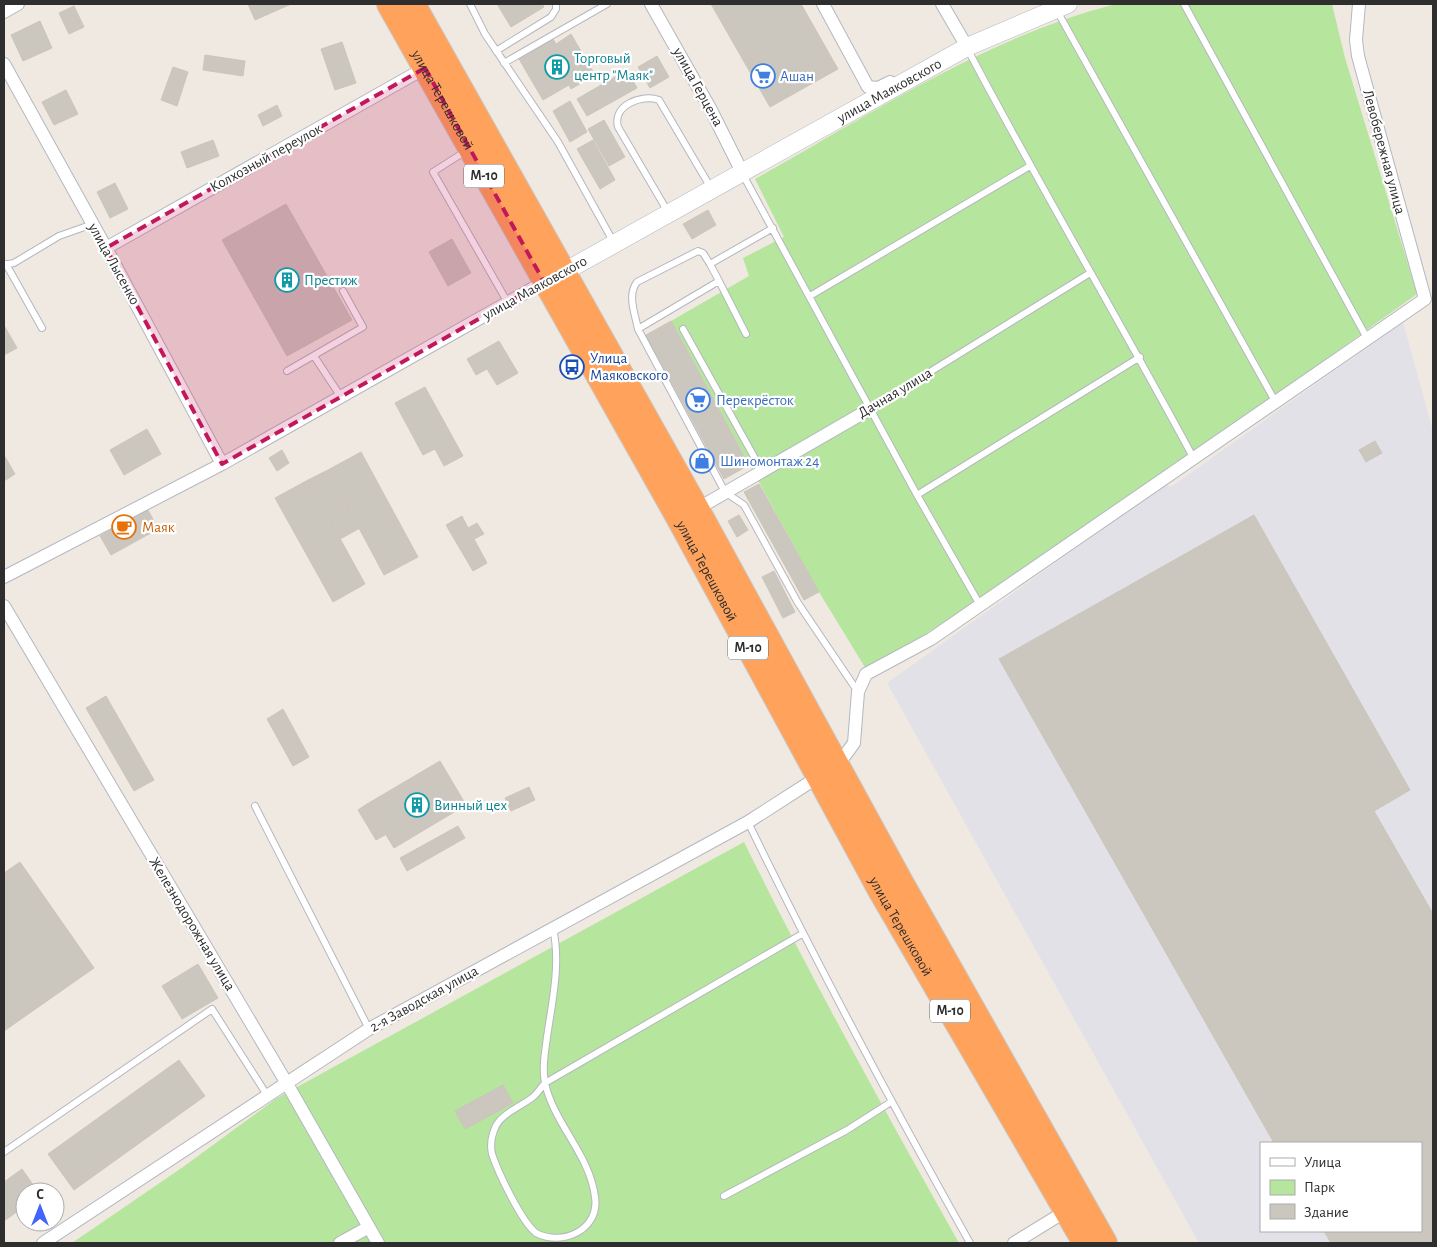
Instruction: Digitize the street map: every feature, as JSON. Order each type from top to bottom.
[{"type":"highway","name":"улица Терешковой","points":[[389,4],[469,149],[554,277],[697,509],[827,770],[881,892],[1085,1243]]},
{"type":"highway","name":"улица Терешковой","points":[[413,4],[674,511],[1105,1243]]},
{"type":"street","points":[[4,12],[18,4]]},
{"type":"street","name":"улица Герцена","points":[[651,4],[711,110],[742,172]]},
{"type":"street","points":[[823,4],[868,87],[878,88],[926,62],[947,58]]},
{"type":"street","points":[[942,4],[967,47]]},
{"type":"street","name":"Левобережная улица","points":[[1359,4],[1356,40],[1358,56],[1429,301]]},
{"type":"street","name":"улица Маяковского","points":[[4,577],[222,464],[508,302],[967,47],[1062,6]]},
{"type":"street","name":"улица Лысенко","points":[[4,64],[93,224],[222,464]]},
{"type":"street","name":"Колхозный переулок","points":[[106,248],[425,68]]},
{"type":"street","points":[[858,692],[866,674],[931,639],[1194,459],[1275,401],[1368,338],[1429,301]]},
{"type":"street","name":"Дачная улица","points":[[697,509],[870,409]]},
{"type":"street","name":"Железнодорожная улица","points":[[4,606],[286,1082],[378,1243]]},
{"type":"street","name":"2-я Заводская улица","points":[[43,1243],[369,1029],[748,822],[827,770],[854,743],[858,692]]},
{"type":"street","points":[[1014,1243],[1066,1211]]},
{"type":"street","points":[[340,1243],[369,1227]]},
{"type":"lane","points":[[470,4],[496,51],[558,142],[614,244]]},
{"type":"lane","points":[[496,51],[551,17],[556,9],[556,4]]},
{"type":"lane","points":[[504,63],[607,4]]},
{"type":"lane","points":[[1184,4],[1368,338]]},
{"type":"lane","points":[[1062,6],[1275,401]]},
{"type":"lane","points":[[967,47],[1030,166],[1140,357],[1194,459]]},
{"type":"lane","points":[[669,213],[618,127],[617,115],[620,109],[644,97],[659,100],[711,189]]},
{"type":"lane","points":[[469,149],[433,172],[508,302]]},
{"type":"lane","points":[[810,296],[1030,166]]},
{"type":"lane","points":[[742,172],[917,495],[980,605]]},
{"type":"lane","points":[[42,328],[5,264],[14,263],[59,236],[93,224]]},
{"type":"lane","points":[[710,264],[773,228]]},
{"type":"lane","points":[[746,334],[703,253],[698,251],[637,282],[632,288],[632,301],[638,329],[725,492],[744,505],[798,603],[858,692]]},
{"type":"lane","name":"Дачная улица","points":[[870,409],[1090,273]]},
{"type":"lane","points":[[638,329],[719,281]]},
{"type":"lane","points":[[287,371],[363,327],[344,291]]},
{"type":"lane","points":[[683,329],[762,471]]},
{"type":"lane","points":[[314,356],[341,397]]},
{"type":"lane","points":[[917,495],[1140,357]]},
{"type":"lane","points":[[255,806],[369,1029]]},
{"type":"lane","points":[[748,822],[802,934],[891,1102],[970,1243]]},
{"type":"lane","points":[[553,928],[557,958],[544,1064],[545,1083],[553,1105],[585,1166],[596,1198],[594,1216],[587,1230],[574,1239],[555,1242],[536,1233],[518,1210],[492,1153],[496,1125],[534,1096],[545,1083],[802,934]]},
{"type":"lane","points":[[4,1152],[212,1008],[267,1095]]},
{"type":"lane","points":[[724,1196],[847,1130],[891,1102]]},
{"type":"highlighted area","points":[[425,68],[544,282],[222,464],[106,248]]},
{"type":"shaded area","points":[[1403,322],[1433,431],[1433,1243],[1199,1243],[887,683],[1166,484],[1171,487]]},
{"type":"green space","points":[[1116,4],[1332,4],[1345,58],[1417,294],[1188,458],[950,618],[881,663],[866,669],[819,592],[671,321],[749,276],[743,258],[784,237],[755,179],[886,104],[975,57],[1021,36],[1068,18]]},
{"type":"green space","points":[[744,842],[822,994],[959,1243],[72,1243],[183,1167],[277,1098]]},
{"type":"building","points":[[248,4],[291,4],[255,20]]},
{"type":"building","points":[[497,4],[542,4],[544,7],[511,27]]},
{"type":"building","points":[[711,4],[801,4],[838,69],[770,107]]},
{"type":"building","points":[[74,6],[84,27],[69,34],[59,13]]},
{"type":"building","points":[[40,21],[52,48],[23,61],[11,35]]},
{"type":"building","name":"Торговый центр \"Маяк\"","points":[[571,34],[595,75],[571,89],[569,85],[543,100],[519,59],[553,39],[556,44]]},
{"type":"building","points":[[342,42],[356,83],[335,90],[321,49]]},
{"type":"building","points":[[205,55],[245,61],[243,76],[203,70]]},
{"type":"building","points":[[657,56],[669,77],[650,88],[638,67]]},
{"type":"building","points":[[173,67],[188,72],[177,106],[161,100]]},
{"type":"building","points":[[627,70],[637,88],[587,116],[577,99]]},
{"type":"building","points":[[66,90],[78,114],[54,125],[42,102]]},
{"type":"building","points":[[570,101],[587,132],[570,142],[553,111]]},
{"type":"building","points":[[277,105],[282,116],[263,126],[258,115]]},
{"type":"building","points":[[604,120],[625,157],[609,166],[588,129]]},
{"type":"building","points":[[213,140],[219,156],[187,168],[181,152]]},
{"type":"building","points":[[593,140],[615,180],[600,189],[577,149]]},
{"type":"building","points":[[115,183],[128,209],[110,218],[97,192]]},
{"type":"building","name":"Престиж","points":[[286,204],[352,320],[287,356],[222,240]]},
{"type":"building","points":[[708,210],[716,225],[692,239],[683,224]]},
{"type":"building","points":[[452,239],[471,273],[448,286],[429,252]]},
{"type":"building","name":"Перекрёсток","points":[[671,321],[749,465],[724,479],[646,335]]},
{"type":"building","points":[[4,328],[17,348],[4,355]]},
{"type":"building","points":[[499,341],[518,373],[497,385],[487,369],[476,375],[467,359]]},
{"type":"building","points":[[425,387],[463,456],[444,466],[435,449],[423,455],[395,403]]},
{"type":"building","points":[[147,429],[161,454],[124,475],[110,450]]},
{"type":"building","points":[[1375,441],[1382,453],[1366,462],[1359,450]]},
{"type":"building","points":[[282,450],[289,463],[277,471],[269,458]]},
{"type":"building","points":[[361,452],[418,557],[384,575],[328,470]]},
{"type":"building","points":[[4,455],[15,474],[4,481]]},
{"type":"building","points":[[328,470],[360,528],[340,539],[308,480]]},
{"type":"building","points":[[308,480],[365,584],[333,602],[275,498]]},
{"type":"building","points":[[759,484],[819,592],[804,600],[744,492]]},
{"type":"building","points":[[148,510],[158,529],[111,555],[100,536]]},
{"type":"building","points":[[739,515],[748,530],[737,537],[728,521]]},
{"type":"building","points":[[1254,515],[1410,790],[1374,811],[1433,914],[1433,1243],[1331,1243],[1325,1232],[1422,1232],[1422,1142],[1273,1142],[999,659]]},
{"type":"building","points":[[462,516],[468,528],[477,523],[484,534],[474,539],[487,563],[473,571],[446,525]]},
{"type":"building","points":[[774,571],[795,612],[783,618],[762,577]]},
{"type":"building","points":[[106,696],[154,780],[134,791],[86,708]]},
{"type":"building","points":[[283,709],[309,757],[293,766],[267,719]]},
{"type":"building","name":"Винный цех","points":[[440,761],[466,805],[394,848],[367,804]]},
{"type":"building","points":[[529,787],[535,800],[511,811],[505,798]]},
{"type":"building","points":[[367,804],[385,835],[376,840],[358,810]]},
{"type":"building","points":[[458,826],[465,838],[407,871],[400,858]]},
{"type":"building","points":[[20,862],[94,968],[4,1031],[4,873]]},
{"type":"building","points":[[198,964],[218,998],[182,1019],[162,986]]},
{"type":"building","points":[[179,1060],[205,1096],[74,1190],[48,1154]]},
{"type":"building","points":[[503,1085],[513,1103],[465,1129],[455,1111]]},
{"type":"building","points":[[22,1169],[31,1182],[15,1182],[15,1213],[4,1221],[4,1182]]},
{"type":"place","name":"Торговый центр \"Маяк\"","points":[[557,67]]},
{"type":"place","name":"Ашан","points":[[763,76]]},
{"type":"place","name":"Престиж","points":[[287,280]]},
{"type":"place","name":"Улица Маяковского","points":[[572,367]]},
{"type":"place","name":"Перекрёсток","points":[[698,400]]},
{"type":"place","name":"Шиномонтаж 24","points":[[702,461]]},
{"type":"place","name":"Маяк","points":[[124,527]]},
{"type":"place","name":"Винный цех","points":[[417,805]]}]
